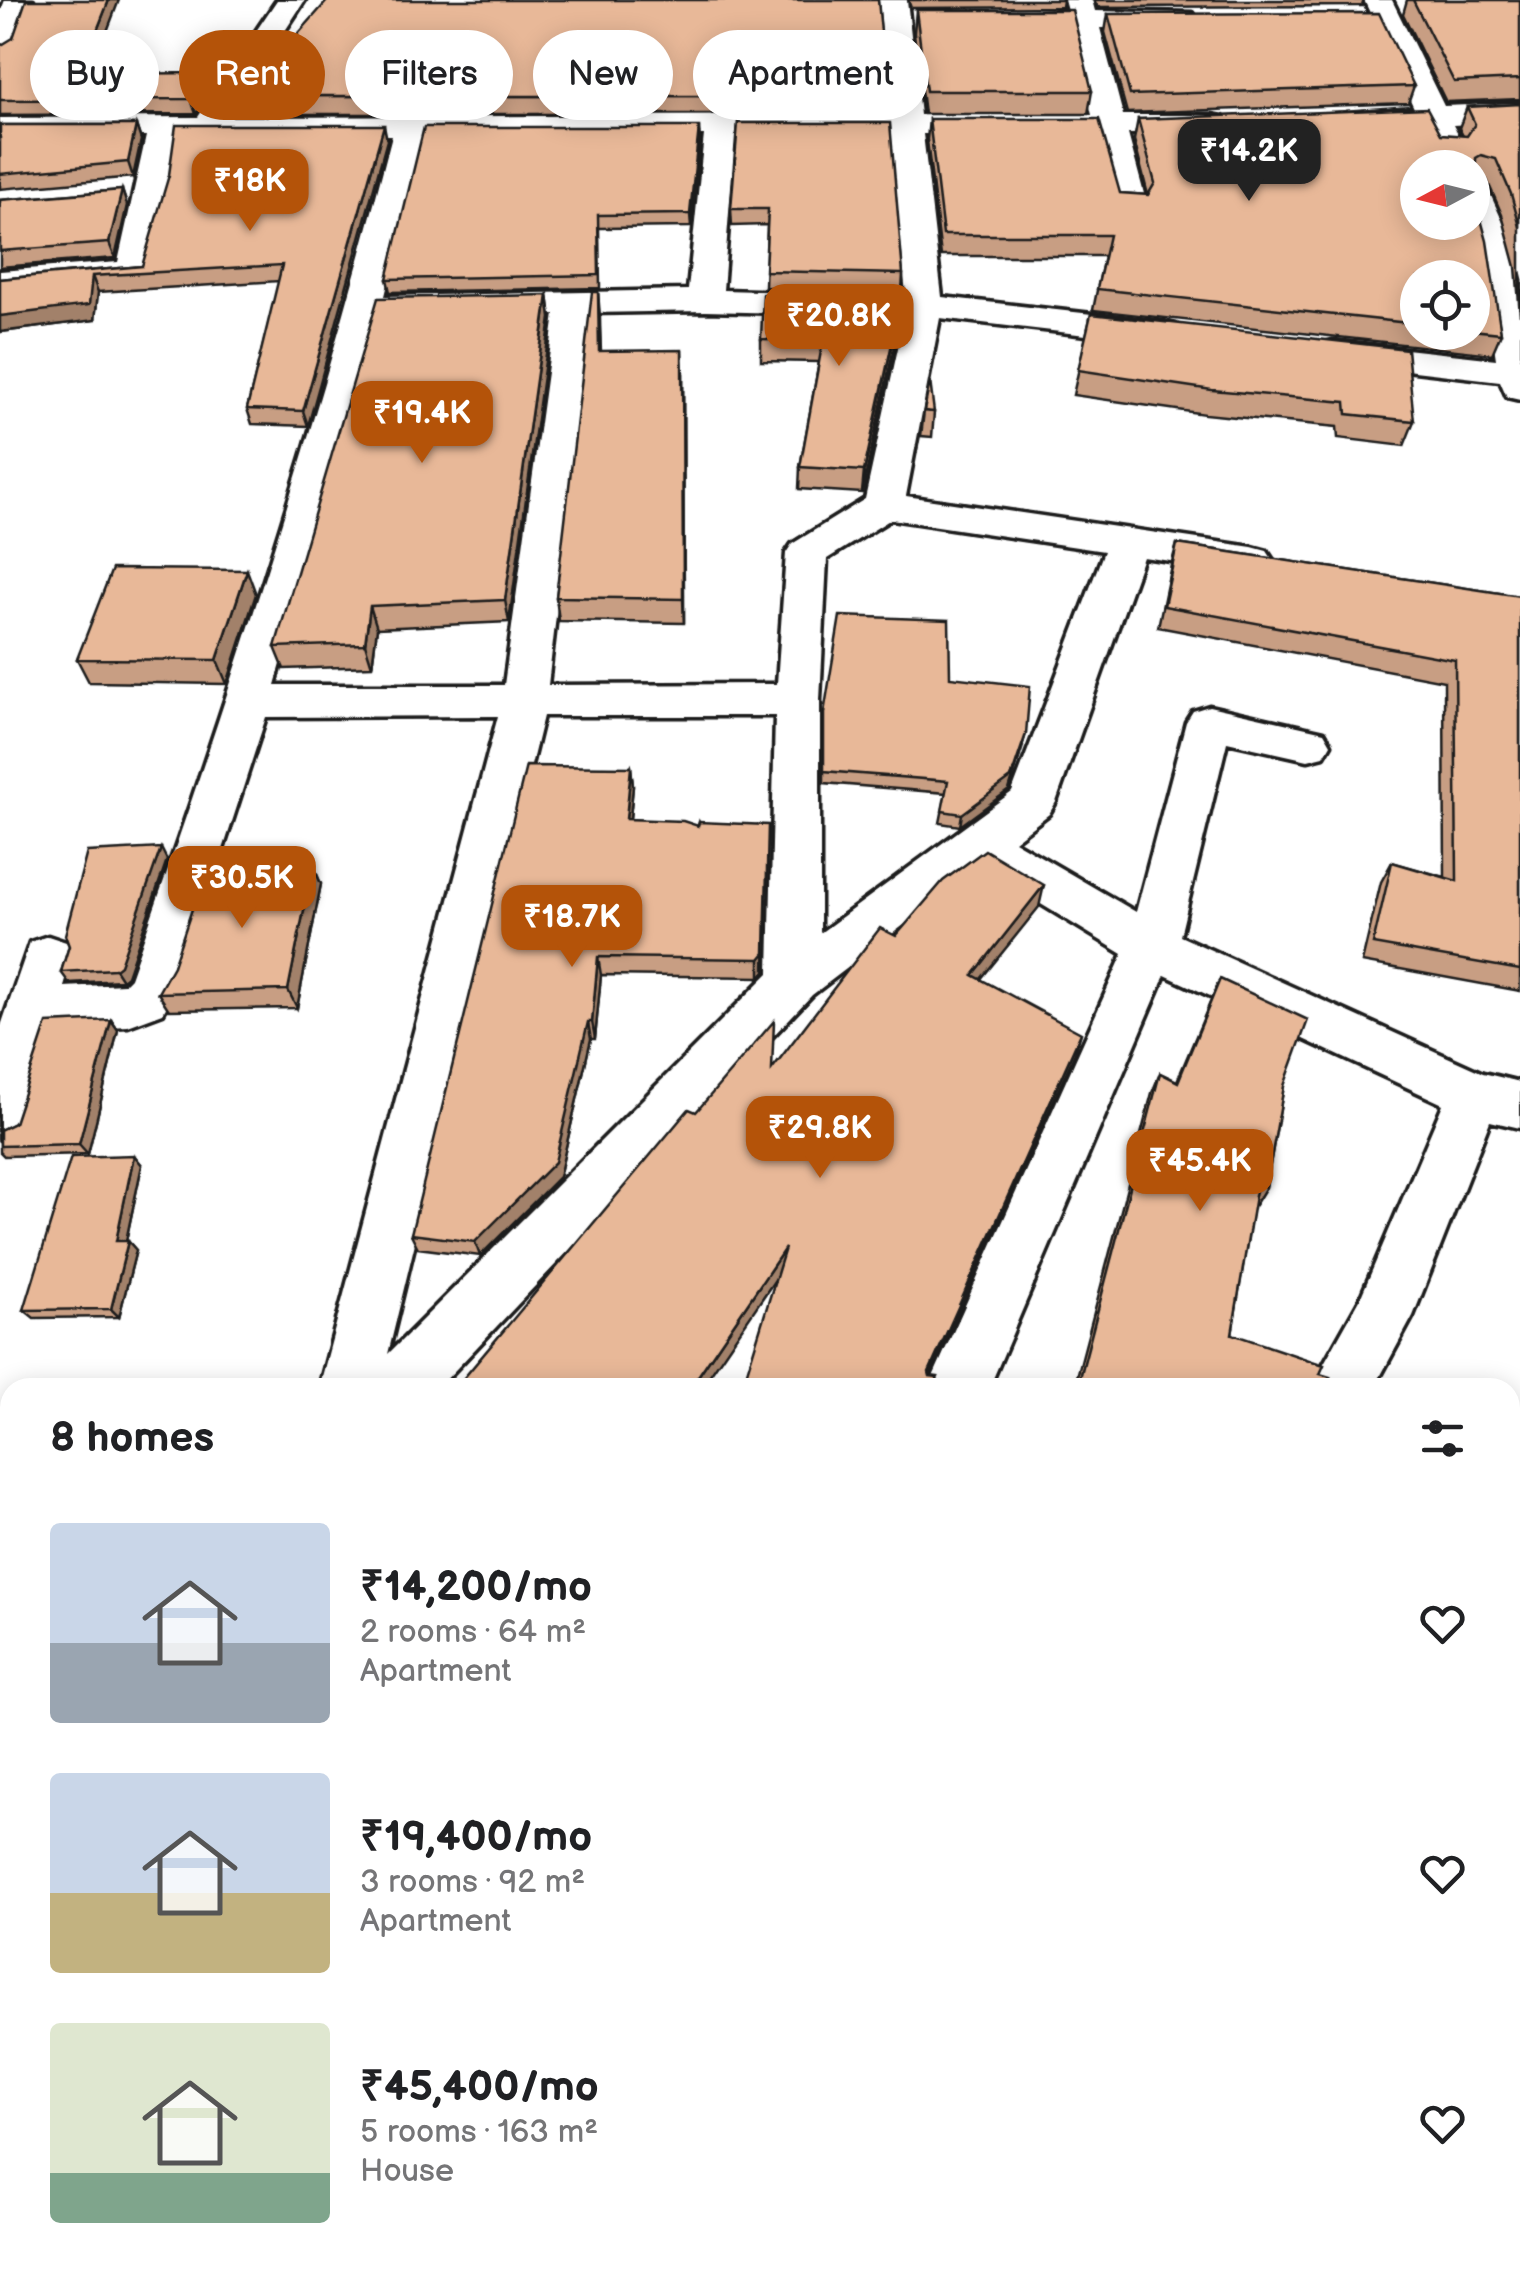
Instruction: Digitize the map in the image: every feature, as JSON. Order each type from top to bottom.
[{"type":"street","points":[[0,51],[19,0]]},
{"type":"street","points":[[209,124],[291,0]]},
{"type":"street","points":[[1348,18],[1381,7],[1415,2]]},
{"type":"street","points":[[1381,7],[1450,150]]},
{"type":"street","points":[[1080,10],[1131,205]]},
{"type":"street","points":[[970,20],[1080,10],[1214,19]]},
{"type":"street","points":[[884,505],[924,306],[906,127],[907,14]]},
{"type":"street","points":[[1319,121],[1520,112]]},
{"type":"street","points":[[0,127],[1244,124]]},
{"type":"street","points":[[0,280],[133,271],[154,188],[164,127]]},
{"type":"street","points":[[32,1010],[128,1005],[145,998],[154,982],[252,700],[368,307],[410,127]]},
{"type":"street","points":[[705,300],[720,127]]},
{"type":"street","points":[[115,192],[154,188]]},
{"type":"street","points":[[1300,348],[1518,380],[1514,308],[1493,206]]},
{"type":"street","points":[[368,307],[575,300],[924,306],[1201,337]]},
{"type":"street","points":[[352,1378],[524,702],[575,300]]},
{"type":"street","points":[[794,980],[798,700],[807,553],[884,505],[1285,565]]},
{"type":"street","points":[[406,1378],[794,980],[1032,802],[1128,541]]},
{"type":"street","points":[[252,700],[798,700]]},
{"type":"street","points":[[962,1378],[1152,946],[1209,722],[1308,744]]},
{"type":"street","points":[[978,842],[1152,946],[1497,1099],[1383,1316],[1346,1378]]},
{"type":"street","points":[[0,1116],[48,956]]},
{"type":"building","points":[[26,0],[109,0],[97,30],[30,30],[30,100],[0,100],[0,46],[13,38]]},
{"type":"building","points":[[328,0],[878,0],[881,30],[693,30],[693,96],[673,96],[673,30],[533,30],[533,96],[513,96],[513,30],[345,30],[345,96],[325,96],[325,30],[302,30]]},
{"type":"building","points":[[1413,0],[1520,0],[1520,79],[1454,82]]},
{"type":"building","points":[[916,10],[1072,10],[1092,91],[929,91],[929,30],[918,30]]},
{"type":"building","points":[[1379,13],[1414,86],[1130,95],[1108,14]]},
{"type":"building","points":[[159,73],[179,73],[179,99],[159,99]]},
{"type":"building","points":[[1520,104],[1520,227],[1511,194],[1496,159],[1490,157],[1490,150],[1400,150],[1400,240],[1487,240],[1490,260],[1400,260],[1400,322],[1097,289],[1109,235],[943,235],[929,119],[1099,119],[1120,193],[1148,195],[1155,183],[1138,119],[1427,108],[1441,134],[1467,136],[1475,124],[1467,107]]},
{"type":"building","points":[[738,123],[890,123],[903,274],[765,271],[768,209],[731,209]]},
{"type":"building","points":[[0,125],[136,125],[128,162],[0,174]]},
{"type":"building","points":[[176,125],[384,125],[303,411],[247,409],[282,265],[92,276],[89,305],[0,316],[0,279],[142,266],[169,175]]},
{"type":"building","points":[[424,127],[699,127],[690,214],[598,215],[599,275],[387,279]]},
{"type":"building","points":[[122,190],[109,243],[0,251],[0,200]]},
{"type":"building","points":[[1490,261],[1501,333],[1490,332]]},
{"type":"building","points":[[592,292],[598,292],[599,351],[682,350],[683,599],[556,597]]},
{"type":"building","points":[[763,294],[902,298],[864,471],[800,467],[823,340],[761,339]]},
{"type":"building","points":[[548,295],[505,600],[370,606],[365,644],[275,647],[378,298]]},
{"type":"building","points":[[1091,314],[1400,348],[1407,350],[1414,421],[1347,414],[1346,402],[1212,390],[1078,370]]},
{"type":"building","points":[[930,381],[934,412],[924,411]]},
{"type":"building","points":[[1177,544],[1520,596],[1520,970],[1373,944],[1392,862],[1457,881],[1455,660],[1164,606]]},
{"type":"building","points":[[112,569],[247,570],[217,660],[77,659]]},
{"type":"building","points":[[840,616],[949,620],[950,677],[1030,686],[1026,734],[1011,778],[962,814],[942,811],[948,781],[824,771],[824,713]]},
{"type":"building","points":[[526,766],[631,767],[626,819],[683,821],[698,826],[699,822],[768,825],[765,953],[760,959],[598,957],[592,1022],[588,1022],[555,1162],[475,1242],[411,1234]]},
{"type":"building","points":[[161,848],[120,965],[115,969],[61,972],[69,946],[65,935],[87,852]]},
{"type":"building","points":[[985,850],[1044,885],[973,975],[1081,1033],[929,1372],[938,1378],[745,1378],[785,1248],[697,1378],[464,1378],[689,1109],[696,1112],[774,1021],[772,1069],[880,928],[896,936],[943,881]]},
{"type":"building","points":[[313,865],[288,990],[158,993],[173,966],[205,870]]},
{"type":"building","points":[[1220,979],[1308,1020],[1284,1086],[1266,1187],[1257,1184],[1232,1334],[1324,1365],[1320,1374],[1329,1378],[1080,1378],[1160,1073],[1178,1082]]},
{"type":"building","points":[[111,1020],[79,1144],[0,1146],[0,1130],[14,1123],[47,1023]]},
{"type":"building","points":[[134,1155],[116,1241],[128,1241],[111,1309],[24,1310],[71,1157]]}]
